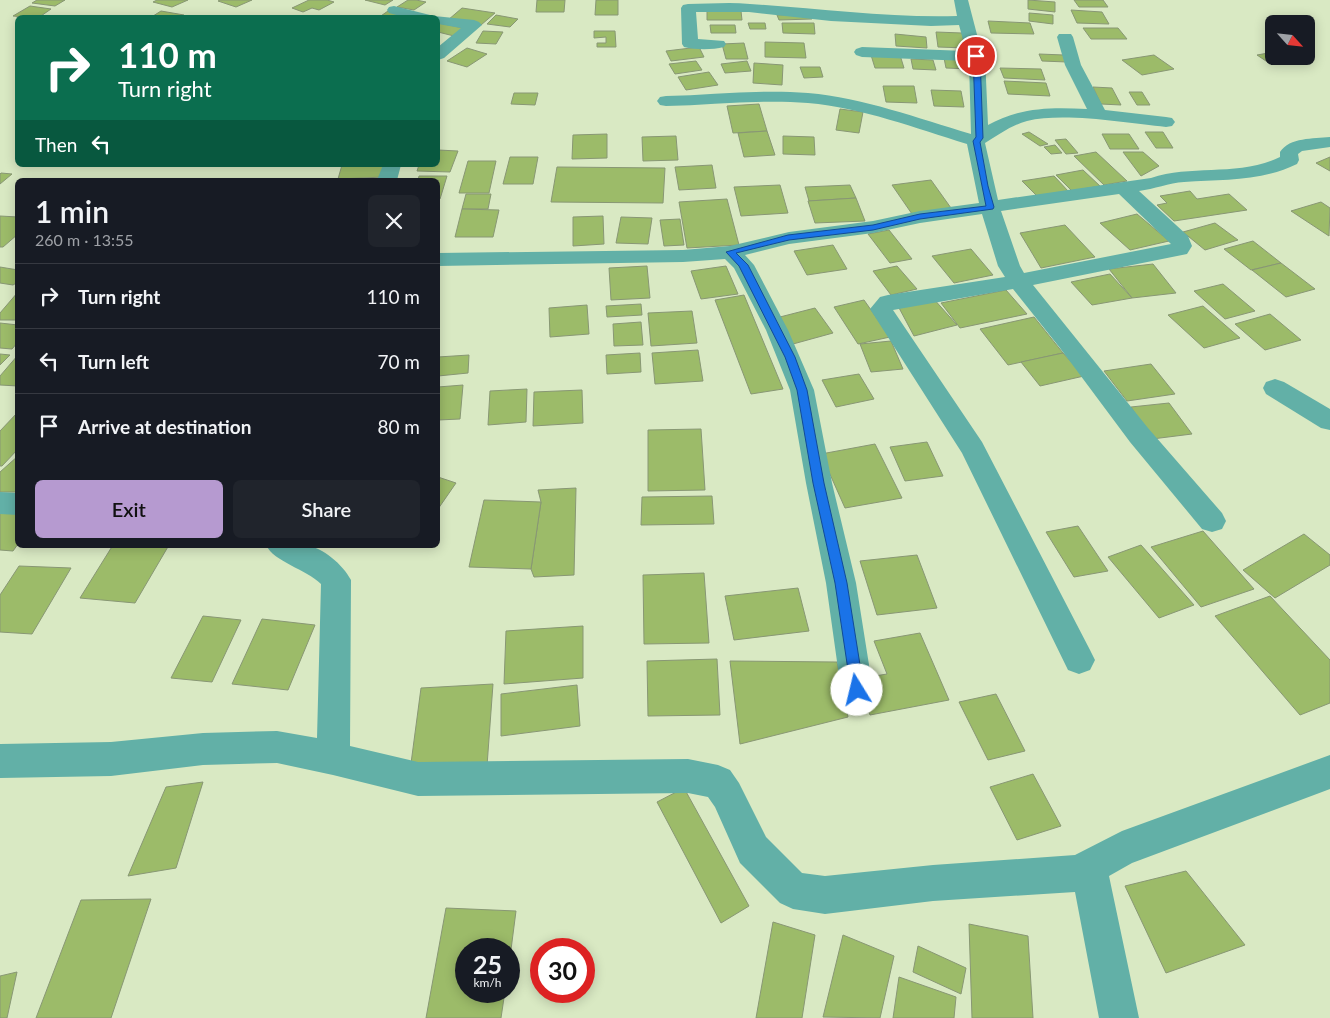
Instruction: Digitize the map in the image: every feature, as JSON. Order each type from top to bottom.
[{"type":"street","points":[[961,0],[976,56],[978,140],[984,186],[1009,266],[1018,281],[1140,435],[1212,521]]},
{"type":"street","points":[[718,44],[690,44],[689,4],[840,16],[931,21],[967,20]]},
{"type":"street","points":[[394,10],[415,15]]},
{"type":"street","points":[[440,20],[474,26],[440,53]]},
{"type":"street","points":[[1065,37],[1073,65],[1099,115]]},
{"type":"street","points":[[862,52],[976,56]]},
{"type":"street","points":[[666,101],[760,96],[829,100],[978,140],[1013,120],[1032,114],[1048,112],[1166,122]]},
{"type":"street","points":[[440,259],[683,256],[730,252],[788,238],[873,228],[920,217],[1154,183],[1170,176],[1232,175],[1274,168],[1290,160],[1289,152],[1297,146],[1330,142]]},
{"type":"street","points":[[1079,660],[973,449],[881,309],[888,302],[1018,281],[1180,249],[1182,246],[1181,240],[1124,188]]},
{"type":"street","points":[[730,252],[743,265],[790,357],[802,390],[819,483],[841,583],[857,690]]},
{"type":"street","points":[[1275,388],[1330,421]]},
{"type":"street","points":[[0,503],[15,504]]},
{"type":"street","points":[[286,548],[322,566],[336,580],[333,758]]},
{"type":"street","points":[[0,761],[102,760],[203,749],[277,748],[333,758],[418,779],[688,776],[718,782],[727,796],[753,850],[793,890],[825,895],[933,883],[1078,873],[1122,849],[1330,772]]},
{"type":"street","points":[[1089,867],[1118,1018]]},
{"type":"building","points":[[37,0],[65,0],[55,6],[32,3]]},
{"type":"building","points":[[157,0],[188,0],[172,7],[153,2]]},
{"type":"building","points":[[252,0],[236,7],[218,1]]},
{"type":"building","points":[[309,0],[334,2],[319,10],[312,8],[303,12],[292,8]]},
{"type":"building","points":[[365,0],[393,0],[385,5]]},
{"type":"building","points":[[408,0],[426,2],[414,10],[397,7]]},
{"type":"building","points":[[537,0],[565,0],[564,12],[536,12]]},
{"type":"building","points":[[596,0],[618,0],[618,15],[595,15]]},
{"type":"building","points":[[1028,0],[1055,2],[1055,12],[1028,9]]},
{"type":"building","points":[[1074,0],[1103,0],[1108,7],[1079,7]]},
{"type":"building","points":[[30,6],[51,9],[42,15],[13,16]]},
{"type":"building","points":[[462,8],[495,13],[481,25],[448,20]]},
{"type":"building","points":[[1071,10],[1102,12],[1109,24],[1077,23]]},
{"type":"building","points":[[161,11],[184,15],[155,15]]},
{"type":"building","points":[[388,11],[401,15],[382,15]]},
{"type":"building","points":[[707,11],[741,11],[742,20],[707,20]]},
{"type":"building","points":[[1029,13],[1053,15],[1053,24],[1029,21]]},
{"type":"building","points":[[810,14],[812,19],[779,20],[777,15]]},
{"type":"building","points":[[496,15],[518,19],[510,27],[487,24]]},
{"type":"building","points":[[988,21],[1030,23],[1034,34],[991,33]]},
{"type":"building","points":[[440,23],[463,28],[454,36],[440,32]]},
{"type":"building","points":[[748,23],[765,23],[766,29],[750,29]]},
{"type":"building","points":[[782,23],[814,23],[815,34],[783,33]]},
{"type":"building","points":[[710,25],[735,25],[736,33],[711,33]]},
{"type":"building","points":[[1083,28],[1118,28],[1127,39],[1091,39]]},
{"type":"building","points":[[483,31],[503,32],[496,44],[476,43]]},
{"type":"building","points":[[594,31],[615,31],[616,47],[597,47],[597,43],[606,43],[606,37],[594,38]]},
{"type":"building","points":[[936,32],[962,33],[965,48],[938,47]]},
{"type":"building","points":[[895,34],[926,37],[927,48],[896,46]]},
{"type":"building","points":[[765,42],[804,43],[806,58],[765,57]]},
{"type":"building","points":[[744,43],[748,59],[726,59],[722,44]]},
{"type":"building","points":[[699,47],[704,57],[671,61],[666,51]]},
{"type":"building","points":[[467,48],[487,54],[467,67],[447,61]]},
{"type":"building","points":[[1039,54],[1064,55],[1067,62],[1042,61]]},
{"type":"building","points":[[1265,54],[1265,60],[1257,55]]},
{"type":"building","points":[[871,55],[900,55],[904,68],[875,68]]},
{"type":"building","points":[[1154,55],[1174,69],[1142,75],[1122,60]]},
{"type":"building","points":[[944,58],[968,59],[970,69],[946,68]]},
{"type":"building","points":[[911,59],[933,60],[936,70],[913,69]]},
{"type":"building","points":[[696,61],[702,70],[675,74],[669,64]]},
{"type":"building","points":[[747,61],[751,71],[725,73],[721,64]]},
{"type":"building","points":[[754,63],[783,65],[782,85],[753,83]]},
{"type":"building","points":[[800,67],[820,67],[823,77],[804,78]]},
{"type":"building","points":[[1000,68],[1041,69],[1045,80],[1004,78]]},
{"type":"building","points":[[709,72],[718,85],[686,90],[678,77]]},
{"type":"building","points":[[1004,81],[1046,83],[1050,96],[1008,94]]},
{"type":"building","points":[[883,86],[914,86],[917,103],[886,102]]},
{"type":"building","points":[[1093,87],[1112,88],[1121,105],[1101,104]]},
{"type":"building","points":[[931,90],[961,91],[964,107],[934,106]]},
{"type":"building","points":[[1129,92],[1142,92],[1150,105],[1137,105]]},
{"type":"building","points":[[514,93],[538,93],[535,105],[511,104]]},
{"type":"building","points":[[759,104],[767,131],[733,133],[727,106]]},
{"type":"building","points":[[840,109],[863,112],[859,133],[836,130]]},
{"type":"building","points":[[767,131],[775,155],[744,157],[738,133]]},
{"type":"building","points":[[1029,132],[1048,144],[1040,146],[1022,134]]},
{"type":"building","points":[[1145,132],[1163,132],[1173,148],[1156,148]]},
{"type":"building","points":[[607,134],[607,158],[572,159],[573,135]]},
{"type":"building","points":[[1102,134],[1129,134],[1139,149],[1110,149]]},
{"type":"building","points":[[676,136],[678,160],[643,161],[642,137]]},
{"type":"building","points":[[783,136],[814,137],[815,155],[783,154]]},
{"type":"building","points":[[1066,139],[1078,153],[1066,154],[1055,140]]},
{"type":"building","points":[[1055,145],[1062,153],[1051,154],[1044,147]]},
{"type":"building","points":[[440,150],[458,151],[450,172],[417,171],[418,167],[440,167]]},
{"type":"building","points":[[1096,152],[1127,181],[1104,185],[1074,156]]},
{"type":"building","points":[[1123,152],[1143,152],[1159,166],[1141,176]]},
{"type":"building","points":[[510,157],[538,157],[533,184],[503,184]]},
{"type":"building","points":[[1330,157],[1330,171],[1316,163]]},
{"type":"building","points":[[468,161],[496,161],[489,193],[459,193]]},
{"type":"building","points":[[712,165],[716,188],[679,190],[675,167]]},
{"type":"building","points":[[341,167],[386,167],[384,177],[338,178]]},
{"type":"building","points":[[557,167],[665,168],[663,203],[551,202]]},
{"type":"building","points":[[1083,170],[1100,186],[1072,191],[1056,175]]},
{"type":"building","points":[[0,174],[12,174],[0,184]]},
{"type":"building","points":[[419,176],[447,176],[440,199],[440,178],[418,178]]},
{"type":"building","points":[[1054,176],[1069,192],[1038,197],[1022,181]]},
{"type":"building","points":[[931,180],[951,208],[912,214],[892,185]]},
{"type":"building","points":[[780,185],[788,213],[741,216],[734,187]]},
{"type":"building","points":[[850,185],[856,198],[809,201],[805,187]]},
{"type":"building","points":[[1190,191],[1197,199],[1229,194],[1247,210],[1174,221],[1157,205],[1167,203],[1160,196]]},
{"type":"building","points":[[466,194],[491,194],[488,209],[462,209]]},
{"type":"building","points":[[856,198],[865,221],[815,223],[808,201]]},
{"type":"building","points":[[727,199],[739,245],[687,248],[679,202]]},
{"type":"building","points":[[1321,202],[1330,208],[1329,236],[1291,211]]},
{"type":"building","points":[[462,209],[499,210],[493,237],[455,237]]},
{"type":"building","points":[[1137,214],[1169,241],[1130,250],[1100,223]]},
{"type":"building","points":[[0,216],[15,217],[15,237],[3,247],[0,247]]},
{"type":"building","points":[[603,216],[604,244],[573,246],[573,217]]},
{"type":"building","points":[[621,217],[652,218],[648,244],[616,243]]},
{"type":"building","points":[[680,219],[684,245],[664,246],[660,220]]},
{"type":"building","points":[[1215,223],[1238,240],[1205,250],[1183,232]]},
{"type":"building","points":[[1065,225],[1095,257],[1041,268],[1020,233]]},
{"type":"building","points":[[889,230],[912,259],[890,263],[868,234]]},
{"type":"building","points":[[1253,241],[1281,263],[1251,270],[1224,249]]},
{"type":"building","points":[[833,245],[847,269],[807,275],[794,251]]},
{"type":"building","points":[[971,249],[993,275],[954,283],[932,256]]},
{"type":"building","points":[[1281,263],[1315,289],[1286,297],[1252,270]]},
{"type":"building","points":[[1153,264],[1176,293],[1132,298],[1109,269]]},
{"type":"building","points":[[647,266],[650,298],[611,300],[609,268]]},
{"type":"building","points":[[726,266],[738,294],[701,299],[691,271]]},
{"type":"building","points":[[897,266],[917,289],[891,295],[873,271]]},
{"type":"building","points":[[0,267],[15,270],[15,284],[0,283]]},
{"type":"building","points":[[1110,274],[1132,298],[1092,305],[1071,282]]},
{"type":"building","points":[[1223,284],[1255,311],[1225,319],[1194,291]]},
{"type":"building","points":[[1006,290],[1027,314],[960,328],[941,303]]},
{"type":"building","points":[[744,295],[783,389],[751,394],[715,300]]},
{"type":"building","points":[[15,296],[15,320],[0,320],[0,313]]},
{"type":"building","points":[[932,297],[957,325],[914,336],[898,306]]},
{"type":"building","points":[[864,300],[890,337],[858,344],[834,307]]},
{"type":"building","points":[[641,304],[642,315],[607,317],[606,306]]},
{"type":"building","points":[[587,305],[589,334],[550,337],[549,308]]},
{"type":"building","points":[[1203,306],[1240,338],[1204,348],[1168,315]]},
{"type":"building","points":[[815,308],[833,333],[793,344],[776,318]]},
{"type":"building","points":[[692,311],[697,343],[651,346],[648,313]]},
{"type":"building","points":[[1270,314],[1301,340],[1265,350],[1235,324]]},
{"type":"building","points":[[1034,317],[1063,353],[1008,365],[980,329]]},
{"type":"building","points":[[641,322],[643,345],[614,346],[613,324]]},
{"type":"building","points":[[0,323],[15,325],[15,346],[12,349],[0,348]]},
{"type":"building","points":[[891,341],[903,369],[871,372],[860,344]]},
{"type":"building","points":[[698,350],[703,381],[655,384],[652,353]]},
{"type":"building","points":[[640,353],[641,372],[607,374],[606,355]]},
{"type":"building","points":[[1063,353],[1084,376],[1040,386],[1021,362]]},
{"type":"building","points":[[0,354],[10,355],[0,365]]},
{"type":"building","points":[[469,355],[468,373],[440,376],[440,357]]},
{"type":"building","points":[[15,358],[15,386],[0,385],[0,376]]},
{"type":"building","points":[[1151,364],[1175,394],[1127,401],[1104,371]]},
{"type":"building","points":[[859,374],[874,399],[836,407],[822,380]]},
{"type":"building","points":[[463,385],[460,419],[440,420],[440,387]]},
{"type":"building","points":[[527,389],[526,422],[488,425],[490,391]]},
{"type":"building","points":[[582,390],[583,423],[533,426],[534,392]]},
{"type":"building","points":[[1169,403],[1192,434],[1152,439],[1131,407]]},
{"type":"building","points":[[15,415],[15,452],[2,466],[0,466],[0,431]]},
{"type":"building","points":[[701,429],[705,490],[648,491],[648,430]]},
{"type":"building","points":[[927,442],[943,476],[905,481],[890,447]]},
{"type":"building","points":[[875,444],[902,498],[845,508],[821,454]]},
{"type":"building","points":[[15,459],[15,492],[0,492],[0,472]]},
{"type":"building","points":[[440,478],[456,483],[440,506]]},
{"type":"building","points":[[576,488],[574,575],[534,577],[531,569],[541,502],[538,490]]},
{"type":"building","points":[[712,496],[714,524],[641,525],[642,497]]},
{"type":"building","points":[[484,500],[541,502],[531,569],[469,567]]},
{"type":"building","points":[[0,509],[15,510],[15,548],[13,551],[0,550]]},
{"type":"building","points":[[1078,526],[1108,571],[1074,577],[1046,532]]},
{"type":"building","points":[[1203,531],[1254,589],[1201,607],[1151,547]]},
{"type":"building","points":[[1304,534],[1330,555],[1330,565],[1275,598],[1243,570]]},
{"type":"building","points":[[1141,545],[1194,605],[1159,618],[1108,557]]},
{"type":"building","points":[[111,548],[167,548],[135,603],[80,598]]},
{"type":"building","points":[[917,555],[937,608],[877,615],[860,561]]},
{"type":"building","points":[[19,566],[71,568],[32,634],[0,632],[0,595]]},
{"type":"building","points":[[704,573],[709,643],[644,644],[643,575]]},
{"type":"building","points":[[798,588],[809,631],[734,640],[725,596]]},
{"type":"building","points":[[1270,596],[1330,660],[1330,703],[1300,715],[1215,616]]},
{"type":"building","points":[[203,616],[241,620],[212,682],[171,678]]},
{"type":"building","points":[[262,619],[315,625],[288,690],[232,684]]},
{"type":"building","points":[[583,626],[583,678],[504,684],[506,631]]},
{"type":"building","points":[[920,633],[949,700],[870,715],[857,679],[887,674],[874,641]]},
{"type":"building","points":[[717,659],[720,715],[648,716],[647,661]]},
{"type":"building","points":[[730,661],[837,662],[848,717],[740,744]]},
{"type":"building","points":[[493,684],[487,766],[410,771],[421,688]]},
{"type":"building","points":[[577,685],[580,726],[501,736],[501,694]]},
{"type":"building","points":[[996,694],[1025,751],[988,760],[959,702]]},
{"type":"building","points":[[1033,774],[1061,826],[1017,840],[990,787]]},
{"type":"building","points":[[203,782],[176,868],[128,876],[166,787]]},
{"type":"building","points":[[684,788],[749,906],[721,923],[657,802]]},
{"type":"building","points":[[1186,871],[1245,945],[1166,973],[1125,886]]},
{"type":"building","points":[[151,899],[111,1018],[36,1018],[81,900]]},
{"type":"building","points":[[446,908],[516,911],[512,938],[455,938],[455,1003],[503,1003],[501,1018],[426,1018]]},
{"type":"building","points":[[773,922],[815,935],[802,1018],[756,1018]]},
{"type":"building","points":[[969,924],[1028,936],[1033,1018],[972,1018]]},
{"type":"building","points":[[843,935],[894,956],[880,1018],[823,1017]]},
{"type":"building","points":[[918,946],[966,968],[961,994],[913,972]]},
{"type":"building","points":[[17,972],[7,1018],[0,1018],[0,976]]},
{"type":"building","points":[[899,977],[956,997],[954,1018],[893,1018]]},
{"type":"route","points":[[857,690],[841,583],[819,483],[802,390],[790,357],[777,330],[743,265],[730,252],[788,238],[873,228],[920,217],[990,207],[984,186],[976,141],[980,138],[976,56]]}]
